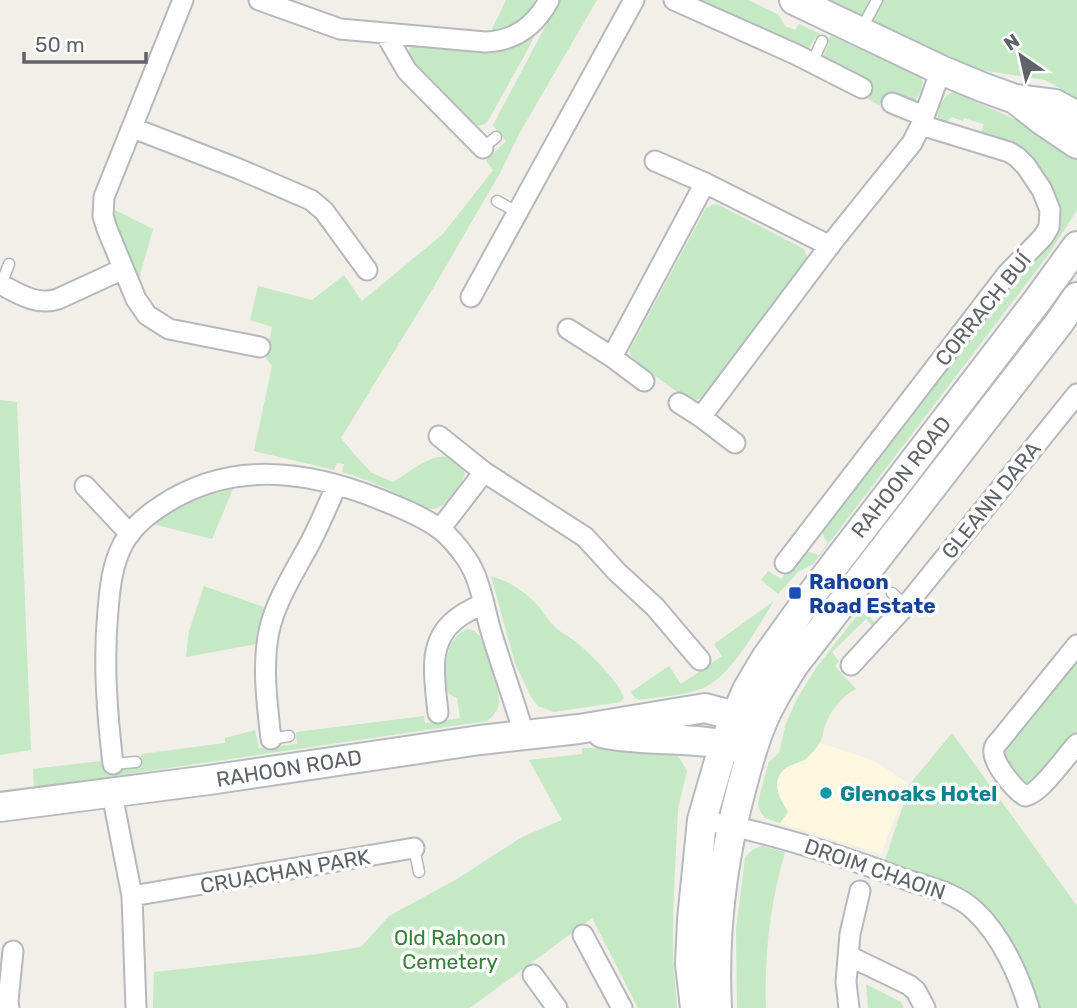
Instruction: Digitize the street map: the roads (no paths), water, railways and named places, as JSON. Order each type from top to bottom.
[{"type":"main road","points":[[794,0],[941,70],[1015,99],[1055,104],[1077,116]]},
{"type":"main road","points":[[1015,99],[1077,144]]},
{"type":"main road","name":"RAHOON ROAD","points":[[748,721],[754,677],[809,598],[1077,246]]},
{"type":"main road","name":"RAHOON ROAD","points":[[748,721],[772,701],[794,665],[1077,297]]},
{"type":"main road","name":"RAHOON ROAD","points":[[0,807],[112,794],[524,734],[579,729],[705,708],[748,721]]},
{"type":"main road","points":[[695,1008],[691,964],[692,931],[702,820],[724,744],[748,721]]},
{"type":"main road","points":[[717,1008],[717,918],[731,825],[752,752],[748,721]]},
{"type":"main road","name":"RAHOON ROAD","points":[[579,729],[626,738],[724,744],[752,752]]},
{"type":"street","points":[[183,0],[104,197],[103,216],[136,299],[147,315],[169,329],[261,343]]},
{"type":"street","points":[[259,0],[336,29],[477,41],[502,40],[516,35],[528,28],[549,0]]},
{"type":"street","points":[[471,297],[634,0]]},
{"type":"street","points":[[674,0],[862,88]]},
{"type":"street","points":[[385,33],[407,71],[489,143]]},
{"type":"street","points":[[701,416],[912,143],[941,70]]},
{"type":"street","name":"CORRACH BUÍ","points":[[785,563],[812,541],[1007,274],[1049,228],[1050,209],[1045,196],[1030,171],[1017,157],[1001,148],[923,120],[892,103]]},
{"type":"street","points":[[133,128],[311,200],[324,211],[365,273]]},
{"type":"street","points":[[655,161],[830,246]]},
{"type":"street","points":[[612,357],[705,183]]},
{"type":"street","points":[[1,285],[28,298],[47,302],[123,269]]},
{"type":"street","points":[[568,329],[644,381]]},
{"type":"street","name":"GLEANN DARA","points":[[851,665],[899,599],[1077,394]]},
{"type":"street","points":[[679,403],[701,416],[735,443]]},
{"type":"street","points":[[439,436],[484,472],[585,537],[617,572],[656,607],[700,660]]},
{"type":"street","points":[[440,529],[484,472]]},
{"type":"street","points":[[113,764],[106,688],[106,634],[112,573],[124,542],[154,510],[171,499],[220,480],[249,475],[300,476],[337,485],[401,508],[440,529],[466,559],[476,576],[524,734]]},
{"type":"street","points":[[280,737],[266,677],[267,646],[273,618],[337,485]]},
{"type":"street","points":[[85,486],[130,534]]},
{"type":"street","points":[[442,712],[434,664],[435,650],[445,629],[453,621],[484,603]]},
{"type":"street","points":[[1077,645],[994,748],[994,757],[1015,788],[1025,796],[1031,795],[1040,787],[1077,744]]},
{"type":"street","points":[[112,794],[132,896],[136,1008]]},
{"type":"street","name":"DROIM CHAOIN","points":[[702,820],[754,830],[858,861],[952,895],[975,910],[997,939],[1017,975],[1029,1008]]},
{"type":"street","name":"CRUACHAN PARK","points":[[132,896],[414,848]]},
{"type":"street","points":[[849,1008],[846,982],[849,934],[860,891]]},
{"type":"street","points":[[583,935],[616,1006]]},
{"type":"street","points":[[9,1008],[13,951]]},
{"type":"street","points":[[849,956],[909,985],[916,991],[925,1008]]},
{"type":"street","points":[[533,975],[557,1008]]},
{"type":"lane","points":[[860,32],[877,0]]},
{"type":"lane","points":[[812,63],[822,41]]},
{"type":"lane","points":[[497,201],[517,212]]},
{"type":"lane","points":[[1,285],[9,264]]},
{"type":"lane","points":[[113,764],[136,762]]},
{"type":"lane","name":"CRUACHAN PARK","points":[[414,848],[419,872]]},
{"type":"place","name":"Rahoon Road Estate","points":[[795,593]]},
{"type":"place","name":"Glenoaks Hotel","points":[[826,793]]},
{"type":"park label","name":"Old Rahoon Cemetery","points":[[450,949]]}]
